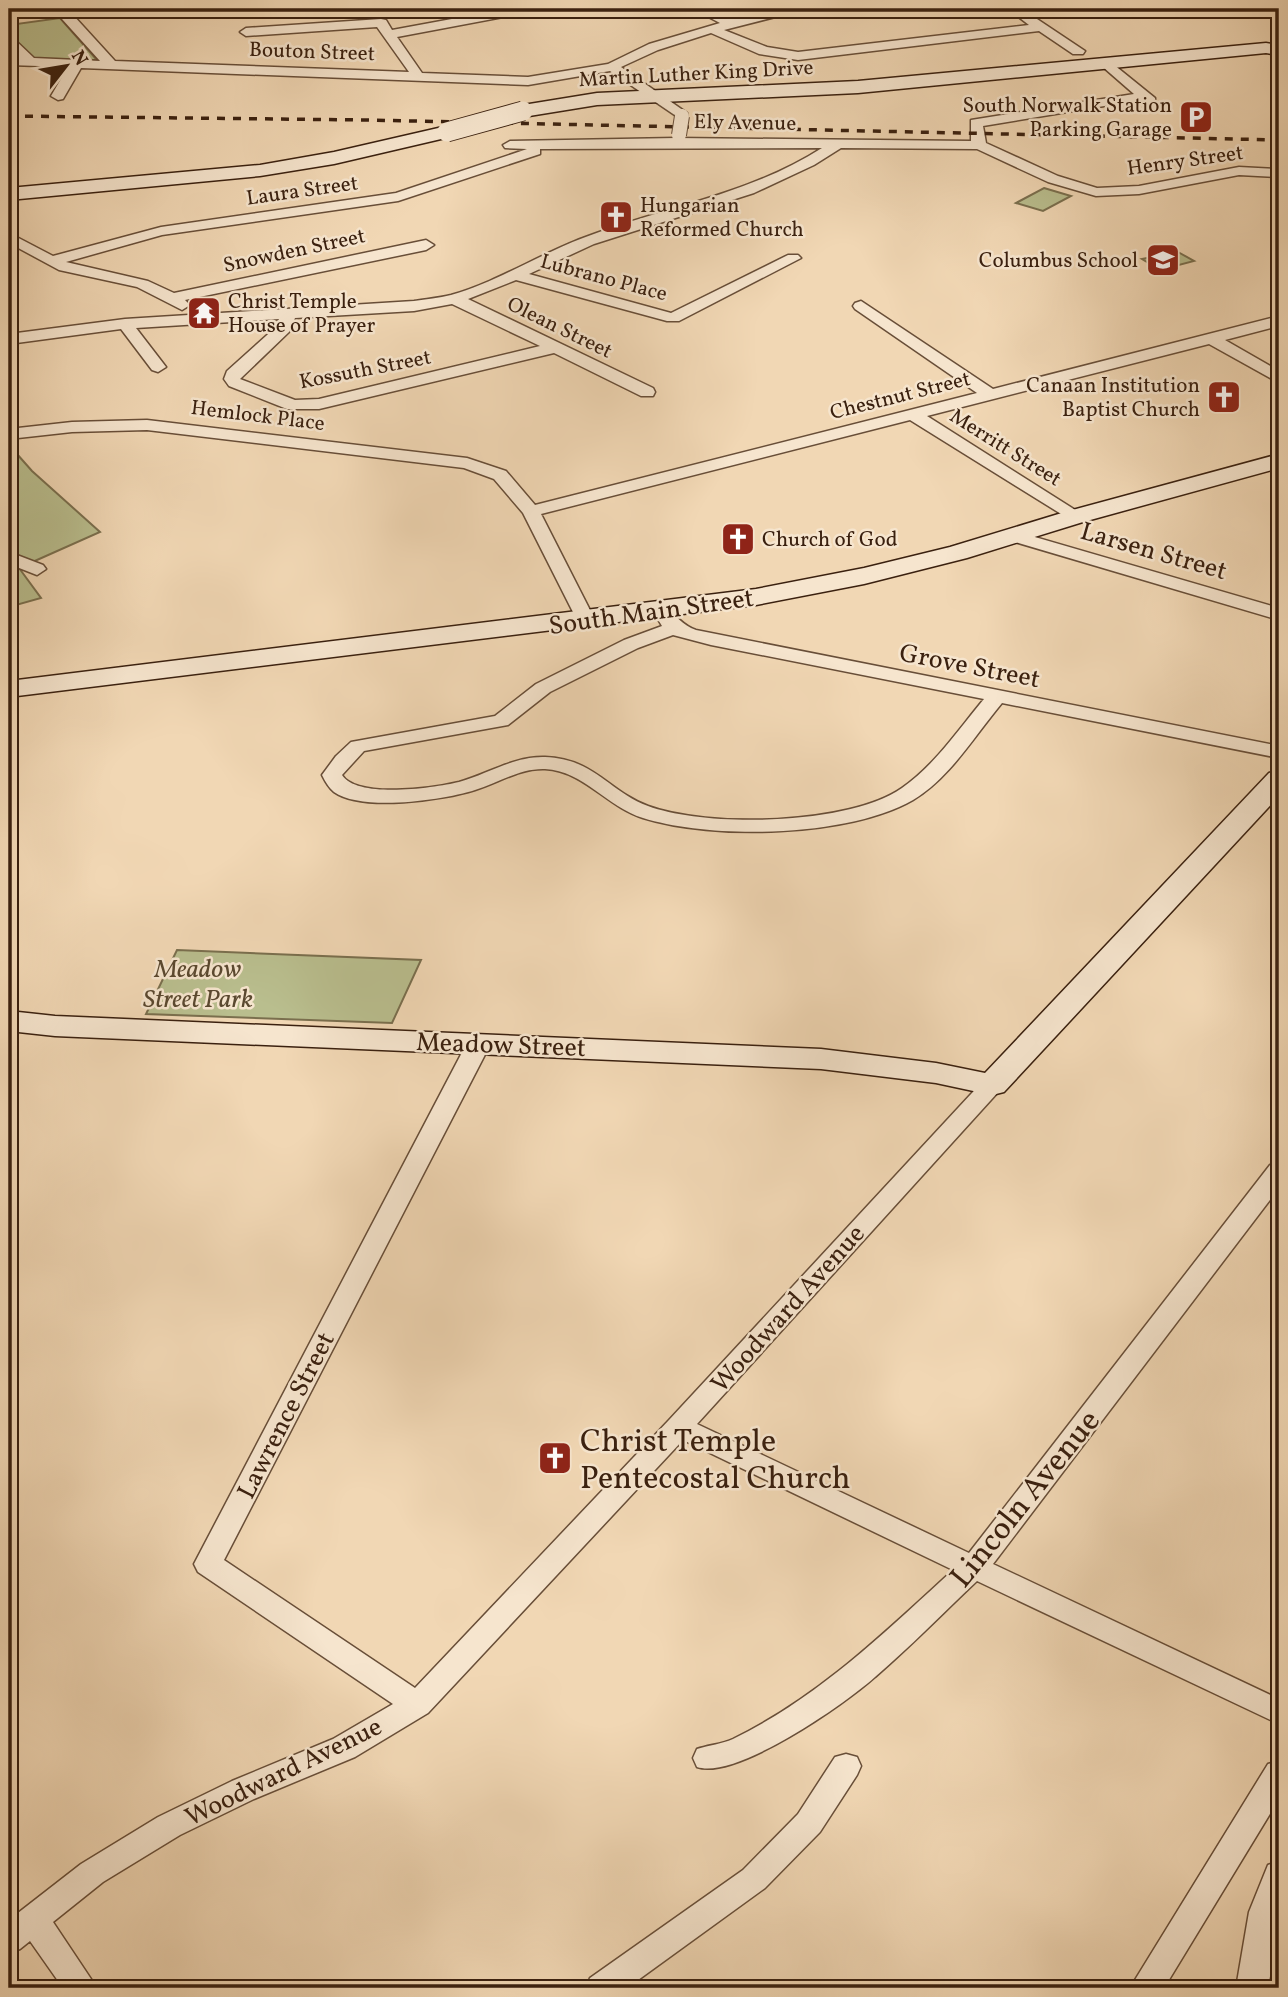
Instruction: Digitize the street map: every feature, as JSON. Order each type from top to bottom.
[{"type":"main road","name":"Martin Luther King Drive","points":[[9,194],[209,177],[295,166],[367,152],[523,111],[597,99],[858,87],[1276,49]]},
{"type":"main road","name":"South Main Street","points":[[9,689],[586,620],[668,619],[958,553],[1074,517],[1279,461]]},
{"type":"main road","name":"Woodward Avenue","points":[[992,1085],[1277,787]]},
{"type":"main road","name":"Meadow Street","points":[[9,1021],[55,1026],[821,1059],[936,1073],[992,1085]]},
{"type":"street","points":[[67,9],[67,16],[110,64]]},
{"type":"street","points":[[373,9],[388,35],[415,69],[416,76]]},
{"type":"street","points":[[388,35],[525,9]]},
{"type":"street","points":[[699,9],[734,24]]},
{"type":"street","name":"Bouton Street","points":[[9,61],[528,81],[612,67],[644,52],[791,9]]},
{"type":"street","points":[[1014,9],[1077,51]]},
{"type":"street","points":[[246,32],[380,23]]},
{"type":"street","points":[[714,30],[764,51],[798,56],[1043,27]]},
{"type":"street","points":[[9,42],[30,61]]},
{"type":"street","points":[[58,96],[77,63]]},
{"type":"street","points":[[979,145],[976,123],[1149,101],[1108,64]]},
{"type":"street","points":[[612,67],[682,116],[677,138]]},
{"type":"street","name":"Ely Avenue","points":[[510,145],[677,138],[836,144],[979,145]]},
{"type":"street","points":[[9,339],[125,324],[414,306],[455,299],[592,240],[749,189],[817,158],[836,144]]},
{"type":"street","name":"Laura Street","points":[[52,261],[161,231],[397,197],[553,145]]},
{"type":"street","name":"Henry Street","points":[[979,145],[1053,179],[1096,192],[1139,190],[1239,171],[1279,173]]},
{"type":"street","points":[[9,237],[52,261],[71,268],[133,280],[172,298],[202,319]]},
{"type":"street","name":"Snowden Street","points":[[172,298],[426,245]]},
{"type":"street","name":"Lubrano Place","points":[[516,275],[673,318],[793,258]]},
{"type":"street","name":"Olean Street","points":[[455,299],[647,392]]},
{"type":"street","points":[[861,306],[992,396]]},
{"type":"street","name":"Kossuth Street","points":[[288,314],[283,329],[233,374],[232,379],[235,383],[293,405],[319,404],[554,348]]},
{"type":"street","name":"Chestnut Street","points":[[531,511],[1279,321]]},
{"type":"street","points":[[125,324],[158,367]]},
{"type":"street","points":[[1211,338],[1279,378]]},
{"type":"street","name":"Merritt Street","points":[[914,415],[1074,517]]},
{"type":"street","name":"Hemlock Place","points":[[9,434],[72,427],[147,425],[467,463],[500,475],[531,511]]},
{"type":"street","points":[[531,511],[586,620]]},
{"type":"street","name":"Larsen Street","points":[[1014,536],[1279,614]]},
{"type":"street","points":[[9,557],[37,569]]},
{"type":"street","points":[[668,619],[631,644],[543,688],[502,721],[358,746],[332,775],[348,792],[433,793],[464,787],[531,764],[552,763],[589,774],[619,799],[650,813],[708,823],[770,827],[846,815],[905,796],[929,776],[996,697]]},
{"type":"street","name":"Grove Street","points":[[668,619],[684,633],[1279,752]]},
{"type":"street","name":"Lawrence Street","points":[[417,1705],[208,1564],[479,1043]]},
{"type":"street","name":"Woodward Avenue","points":[[21,1929],[92,1873],[169,1826],[243,1790],[344,1748],[417,1705],[679,1427],[992,1085]]},
{"type":"street","name":"Lincoln Avenue","points":[[708,1758],[739,1750],[803,1713],[863,1671],[975,1566],[1279,1171]]},
{"type":"street","points":[[679,1427],[1279,1712]]},
{"type":"street","points":[[602,1988],[754,1879],[809,1823],[846,1766]]},
{"type":"street","points":[[1146,1988],[1279,1773]]},
{"type":"street","points":[[1252,1988],[1265,1912],[1279,1874]]},
{"type":"street","points":[[21,1929],[81,1988]]},
{"type":"green space","points":[[60,18],[97,60],[34,60],[9,35],[9,25]]},
{"type":"green space","points":[[1044,188],[1071,196],[1043,211],[1016,203]]},
{"type":"green space","points":[[1178,252],[1194,261],[1160,270],[1142,259]]},
{"type":"green space","points":[[9,445],[32,471],[100,532],[19,568],[41,598],[9,607]]},
{"type":"green space","name":"Meadow Street Park","points":[[177,950],[421,960],[392,1023],[146,1014]]},
{"type":"railway","points":[[9,116],[367,120],[1279,140]]},
{"type":"place","name":"South Norwalk Station Parking Garage","points":[[1196,117]]},
{"type":"place","name":"Hungarian Reformed Church","points":[[616,217]]},
{"type":"place","name":"Columbus School","points":[[1163,260]]},
{"type":"place","name":"Christ Temple House of Prayer","points":[[204,313]]},
{"type":"place","name":"Canaan Institution Baptist Church","points":[[1224,397]]},
{"type":"place","name":"Church of God","points":[[738,539]]},
{"type":"place","name":"Christ Temple Pentecostal Church","points":[[555,1458]]}]
